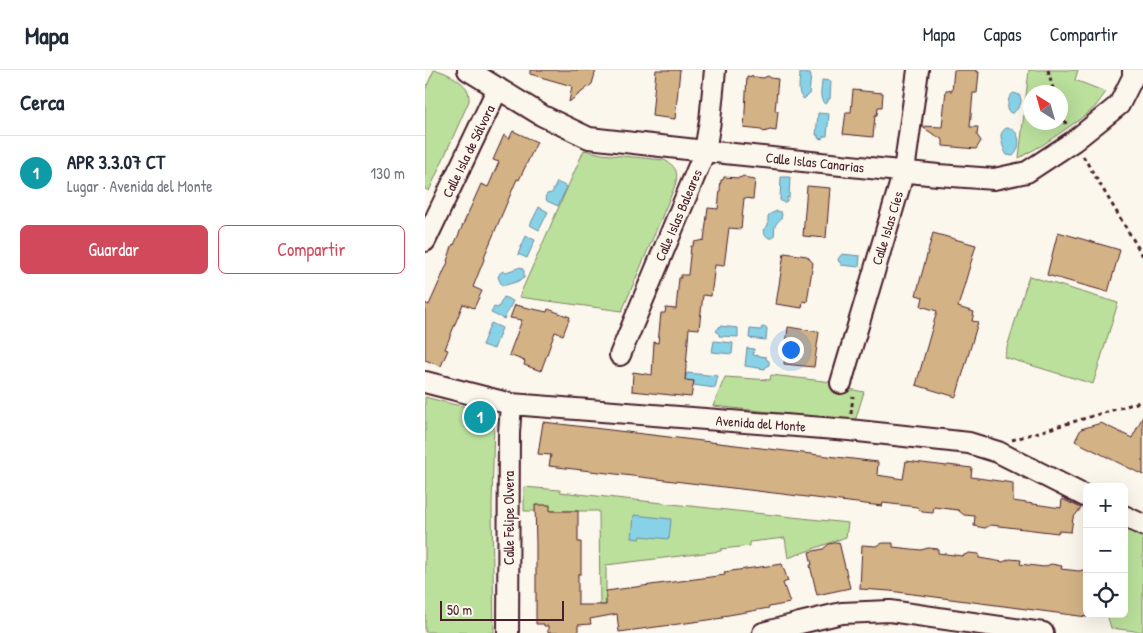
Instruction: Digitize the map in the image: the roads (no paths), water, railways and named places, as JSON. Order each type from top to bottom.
[{"type":"street","name":"Calle Islas Canarias","points":[[468,70],[543,116],[589,138],[994,179],[1027,172],[1074,141],[1119,105],[1133,77],[1133,70]]},
{"type":"street","name":"Calle Islas Baleares","points":[[620,355],[705,151],[711,121],[715,70]]},
{"type":"street","name":"Calle Islas Cíes","points":[[847,388],[904,171],[918,70]]},
{"type":"street","name":"Calle Isla de Sálvora","points":[[425,241],[498,88]]},
{"type":"street","name":"Avenida del Monte","points":[[425,382],[511,404],[849,430],[969,443],[998,452],[1083,495]]},
{"type":"street","name":"Calle Felipe Olvera","points":[[508,633],[509,433],[511,404]]},
{"type":"street","points":[[1128,518],[1143,525]]},
{"type":"street","points":[[763,633],[842,613],[890,611],[1043,633]]},
{"type":"water","points":[[800,73],[811,74],[809,95],[804,99],[799,91]]},
{"type":"water","points":[[822,80],[831,81],[830,99],[825,104],[821,96]]},
{"type":"water","points":[[1014,93],[1019,95],[1021,102],[1017,109],[1011,113],[1007,110],[1009,98]]},
{"type":"water","points":[[818,113],[829,114],[827,136],[824,136],[822,139],[816,135]]},
{"type":"water","points":[[1006,128],[1015,131],[1019,139],[1018,148],[1013,156],[1007,155],[1002,143],[1001,135]]},
{"type":"water","points":[[781,177],[790,177],[789,198],[787,197],[785,202],[780,200]]},
{"type":"water","points":[[557,182],[567,187],[558,206],[547,201],[545,197],[547,194],[552,193]]},
{"type":"water","points":[[539,207],[548,212],[539,230],[530,225]]},
{"type":"water","points":[[777,211],[781,212],[782,217],[775,226],[773,238],[769,238],[764,234],[763,230],[768,225],[768,216]]},
{"type":"water","points":[[526,236],[535,240],[527,258],[518,254]]},
{"type":"water","points":[[842,254],[860,256],[859,267],[841,265],[838,259]]},
{"type":"water","points":[[521,267],[524,271],[524,278],[502,286],[498,277],[500,273]]},
{"type":"water","points":[[504,297],[513,301],[504,319],[491,313],[494,307],[498,308]]},
{"type":"water","points":[[491,323],[502,328],[494,349],[482,345]]},
{"type":"water","points":[[720,326],[738,328],[738,337],[719,336],[716,331]]},
{"type":"water","points":[[762,327],[767,328],[766,340],[749,338],[750,329],[761,330]]},
{"type":"water","points":[[714,341],[733,343],[732,354],[712,352]]},
{"type":"water","points":[[747,348],[754,349],[753,355],[766,357],[769,365],[765,369],[745,366]]},
{"type":"water","points":[[687,373],[718,376],[715,388],[693,385],[694,381],[685,380]]},
{"type":"water","points":[[634,515],[671,519],[669,539],[641,536],[640,539],[632,538]]},
{"type":"place","name":"APR 3.3.07 CT","points":[[480,417]]}]
